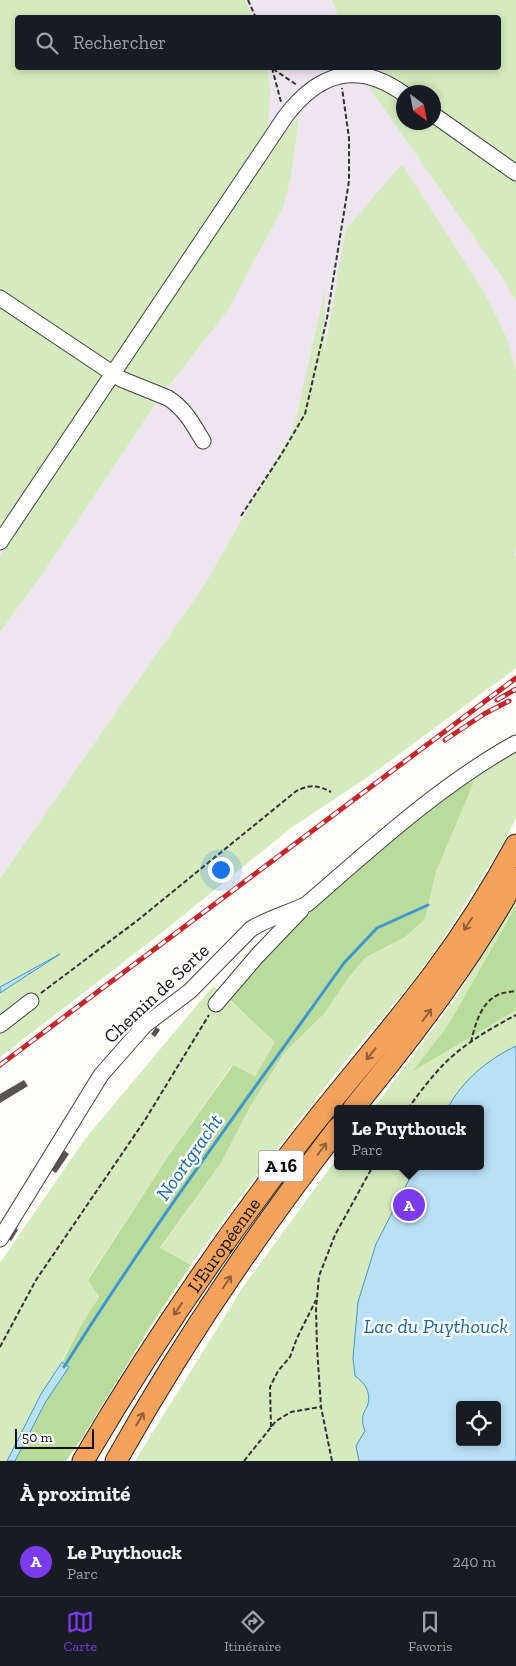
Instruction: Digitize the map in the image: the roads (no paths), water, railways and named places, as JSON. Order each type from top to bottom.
[{"type":"highway","name":"L'Européenne","points":[[83,1461],[146,1358],[210,1262],[278,1170],[396,1023],[439,966],[481,904],[516,845]]},
{"type":"highway","points":[[356,1105],[457,973],[484,933],[516,878]]},
{"type":"highway","name":"L'Européenne","points":[[116,1461],[149,1404],[216,1299],[262,1231],[334,1133]]},
{"type":"street","points":[[0,542],[285,117],[308,92],[324,81],[339,76],[378,78],[396,89]]},
{"type":"street","points":[[441,120],[516,173]]},
{"type":"street","points":[[0,298],[113,374],[168,398],[179,405],[203,441]]},
{"type":"street","name":"Chemin de Serte","points":[[0,1239],[101,1075],[145,1025],[190,991],[251,929],[307,904],[393,830],[478,765],[516,743]]},
{"type":"street","points":[[216,1004],[257,956],[307,904]]},
{"type":"street","points":[[0,1025],[31,1001]]},
{"type":"water","points":[[60,954],[0,993],[0,987]]},
{"type":"water","name":"Lac du Puythouck","points":[[516,1046],[516,1461],[359,1461],[356,1446],[365,1431],[363,1414],[368,1404],[369,1396],[362,1382],[355,1376],[353,1358],[358,1302],[376,1244],[414,1170],[484,1170],[484,1105],[449,1105],[468,1080],[486,1064]]},
{"type":"water","points":[[62,1362],[69,1367],[45,1403],[15,1461],[7,1461],[41,1394]]},
{"type":"waterway","name":"Noortgracht","points":[[64,1367],[166,1213],[344,963],[377,928],[428,905]]},
{"type":"railway","points":[[0,1065],[516,678]]},
{"type":"railway","points":[[497,700],[516,689]]},
{"type":"railway","points":[[445,740],[484,714],[509,701]]},
{"type":"place","name":"Le Puythouck","points":[[409,1205]]}]
